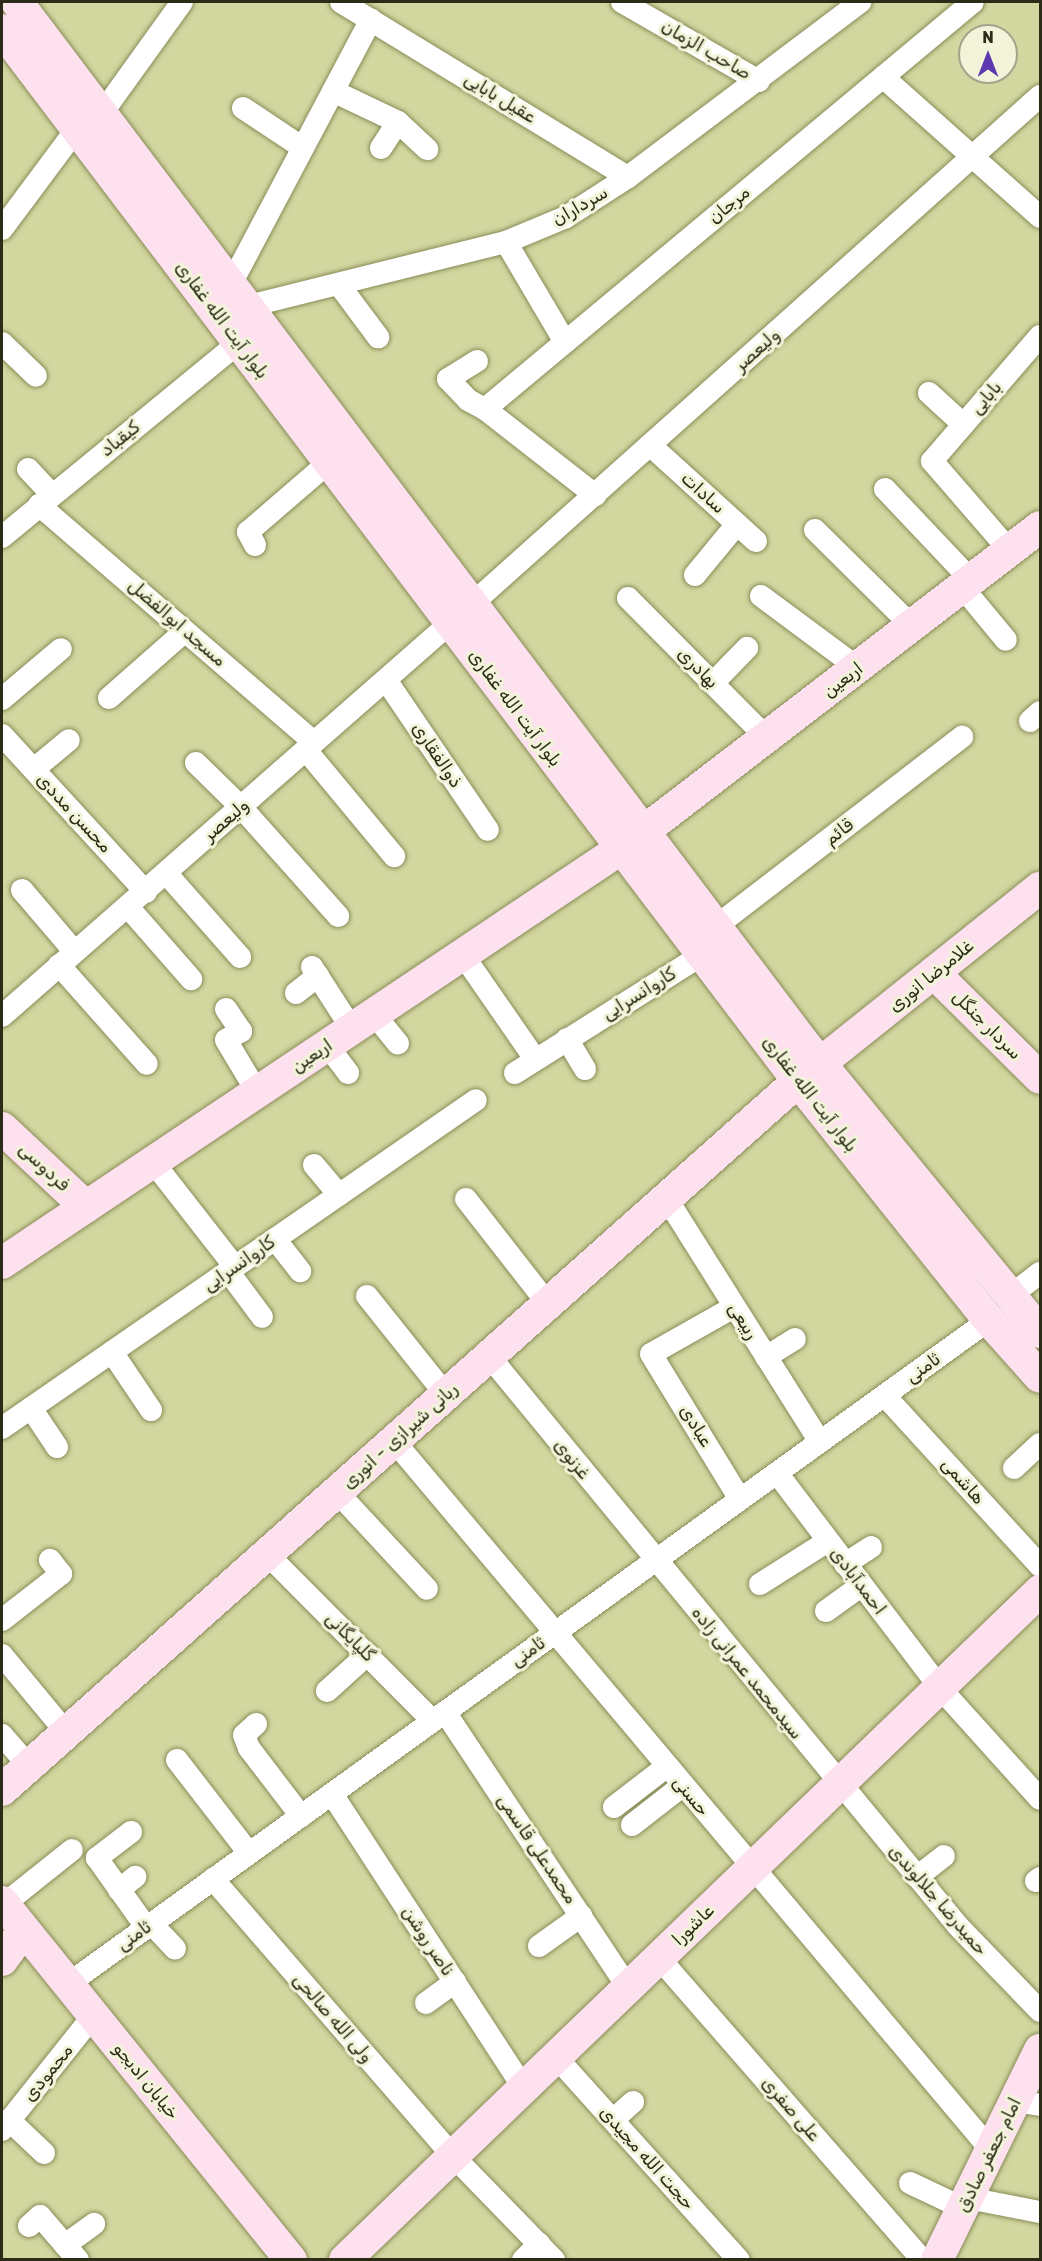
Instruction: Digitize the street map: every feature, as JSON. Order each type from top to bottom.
[{"type":"street","points":[[2,9],[8,2]]},
{"type":"street","name":"بلوار آیت الله غفاری","points":[[17,2],[241,294],[462,613],[810,1073],[989,1320],[1041,1377]]},
{"type":"street","points":[[103,112],[182,2]]},
{"type":"street","name":"عقیل بابایی","points":[[341,2],[628,177]]},
{"type":"street","name":"صاحب الزمان","points":[[622,2],[759,81]]},
{"type":"street","name":"سرداران","points":[[241,294],[340,286],[506,242],[566,217],[628,177],[759,81],[860,2]]},
{"type":"street","name":"مرجان","points":[[485,409],[973,2]]},
{"type":"street","points":[[241,294],[303,148],[371,20]]},
{"type":"street","name":"بلوار آیت الله غفاری","points":[[2,30],[75,131],[329,462],[462,613]]},
{"type":"street","points":[[883,77],[1041,217]]},
{"type":"street","points":[[333,91],[398,122],[427,149]]},
{"type":"street","name":"ولیعصر","points":[[5,1005],[67,958],[146,892],[1041,96]]},
{"type":"street","points":[[243,108],[303,148]]},
{"type":"street","points":[[381,148],[398,122]]},
{"type":"street","points":[[2,230],[75,131]]},
{"type":"street","points":[[506,242],[565,342]]},
{"type":"street","points":[[340,286],[378,337]]},
{"type":"street","name":"بابایی","points":[[1029,542],[932,461],[1041,336]]},
{"type":"street","name":"کیقباد","points":[[2,537],[239,342]]},
{"type":"street","points":[[2,343],[36,376]]},
{"type":"street","points":[[477,361],[448,379],[468,400],[485,409],[595,495]]},
{"type":"street","points":[[929,393],[963,424]]},
{"type":"street","name":"سادات","points":[[650,445],[756,541]]},
{"type":"street","points":[[255,545],[248,532],[329,462]]},
{"type":"street","name":"مسجد ابوالفضل","points":[[28,469],[46,500],[310,746],[394,856]]},
{"type":"street","points":[[885,489],[968,584],[1006,640]]},
{"type":"street","points":[[694,574],[737,524]]},
{"type":"street","points":[[815,530],[912,626]]},
{"type":"street","name":"اربعین","points":[[2,1263],[633,840],[912,626],[1029,542]]},
{"type":"street","points":[[762,596],[858,668]]},
{"type":"street","name":"بهادری","points":[[628,598],[767,738]]},
{"type":"street","points":[[109,698],[186,631]]},
{"type":"street","points":[[713,683],[747,648]]},
{"type":"street","points":[[2,699],[61,650]]},
{"type":"street","name":"ذوالفقاری","points":[[386,680],[488,830]]},
{"type":"street","name":"محسن مددی","points":[[2,735],[146,892]]},
{"type":"street","name":"قائم","points":[[709,940],[962,737]]},
{"type":"street","points":[[33,769],[69,740]]},
{"type":"street","points":[[195,763],[241,807],[338,916]]},
{"type":"street","points":[[166,873],[240,957]]},
{"type":"street","name":"غلامرضا انوری","points":[[810,1073],[1041,888]]},
{"type":"street","points":[[22,890],[67,958],[147,1064]]},
{"type":"street","points":[[128,907],[191,979]]},
{"type":"street","name":"کاروانسرایی","points":[[515,1073],[709,940]]},
{"type":"street","points":[[463,955],[535,1059]]},
{"type":"street","points":[[296,993],[315,972],[351,1029],[348,1073]]},
{"type":"street","name":"سردار جنگل","points":[[934,973],[1041,1078]]},
{"type":"street","points":[[226,1009],[241,1031],[226,1040],[257,1092]]},
{"type":"street","points":[[351,1029],[398,1044]]},
{"type":"street","points":[[567,1039],[585,1069]]},
{"type":"street","name":"بلوار آیت الله غفاری","points":[[810,1073],[1041,1332]]},
{"type":"street","name":"ربانی شیرازی - انوری","points":[[2,1790],[810,1073]]},
{"type":"street","name":"کاروانسرایی","points":[[2,1428],[476,1100]]},
{"type":"street","name":"فردوسی","points":[[2,1128],[86,1207]]},
{"type":"street","points":[[153,1162],[231,1269],[262,1317]]},
{"type":"street","points":[[314,1165],[339,1195]]},
{"type":"street","points":[[466,1198],[548,1304]]},
{"type":"street","name":"ربیعی","points":[[667,1198],[820,1442]]},
{"type":"street","points":[[275,1239],[300,1271]]},
{"type":"street","points":[[1009,1297],[1041,1273]]},
{"type":"street","points":[[367,1296],[446,1395]]},
{"type":"street","name":"عبادی","points":[[734,1307],[651,1354],[740,1499]]},
{"type":"street","name":"ثامنی","points":[[68,1984],[989,1320]]},
{"type":"street","points":[[766,1357],[795,1339]]},
{"type":"street","points":[[112,1352],[151,1410]]},
{"type":"street","name":"غزنوی","points":[[489,1356],[656,1561]]},
{"type":"street","name":"هاشمی","points":[[885,1396],[1041,1566]]},
{"type":"street","points":[[31,1408],[57,1447]]},
{"type":"street","name":"حسنی","points":[[394,1441],[553,1634],[991,2150]]},
{"type":"street","points":[[1014,1468],[1041,1444]]},
{"type":"street","name":"احمدآبادی","points":[[777,1473],[940,1688],[1041,1799]]},
{"type":"street","points":[[337,1492],[427,1589]]},
{"type":"street","points":[[760,1584],[828,1541]]},
{"type":"street","points":[[845,1564],[871,1547]]},
{"type":"street","name":"گلپایگانی","points":[[267,1554],[368,1654],[439,1716]]},
{"type":"street","points":[[2,1620],[61,1574],[50,1560]]},
{"type":"street","name":"سیدمحمد عمرانی زاده","points":[[656,1561],[839,1785]]},
{"type":"street","points":[[826,1611],[862,1585]]},
{"type":"street","name":"عاشورا","points":[[345,2259],[1041,1591]]},
{"type":"street","points":[[327,1691],[368,1654]]},
{"type":"street","points":[[2,1655],[66,1732]]},
{"type":"street","name":"محمدعلی قاسمی","points":[[439,1716],[581,1916],[628,1987]]},
{"type":"street","points":[[256,1724],[244,1735],[249,1748],[302,1816]]},
{"type":"street","points":[[2,1735],[29,1766]]},
{"type":"street","points":[[177,1760],[249,1853]]},
{"type":"street","points":[[614,1808],[666,1767]]},
{"type":"street","name":"حمیدرضا جلالوندی","points":[[839,1785],[958,1926],[1041,2011]]},
{"type":"street","points":[[632,1825],[682,1786]]},
{"type":"street","name":"ناصر روشن","points":[[332,1794],[524,2088]]},
{"type":"street","points":[[130,1832],[97,1858],[127,1883],[149,1925],[175,1950]]},
{"type":"street","points":[[2,1903],[72,1850]]},
{"type":"street","points":[[917,1877],[944,1856]]},
{"type":"street","name":"ولی الله صالحی","points":[[213,1880],[539,2254]]},
{"type":"street","name":"خیابان ادبجو","points":[[2,1903],[291,2259]]},
{"type":"street","points":[[539,1946],[581,1916]]},
{"type":"street","points":[[2,1959],[24,1930]]},
{"type":"street","name":"علی صفری","points":[[659,1958],[922,2259]]},
{"type":"street","points":[[426,2003],[455,1982]]},
{"type":"street","name":"محمودی","points":[[5,2125],[93,2016]]},
{"type":"street","name":"امام جعفر صادق","points":[[937,2259],[991,2150],[1028,2103],[1041,2050]]},
{"type":"street","name":"حجت الله مجیدی","points":[[556,2057],[731,2256]]},
{"type":"street","points":[[613,2120],[633,2102]]},
{"type":"street","points":[[5,2125],[44,2153]]},
{"type":"street","points":[[910,2183],[965,2203],[1041,2212]]},
{"type":"street","points":[[29,2226],[40,2216],[71,2252],[94,2224]]}]
